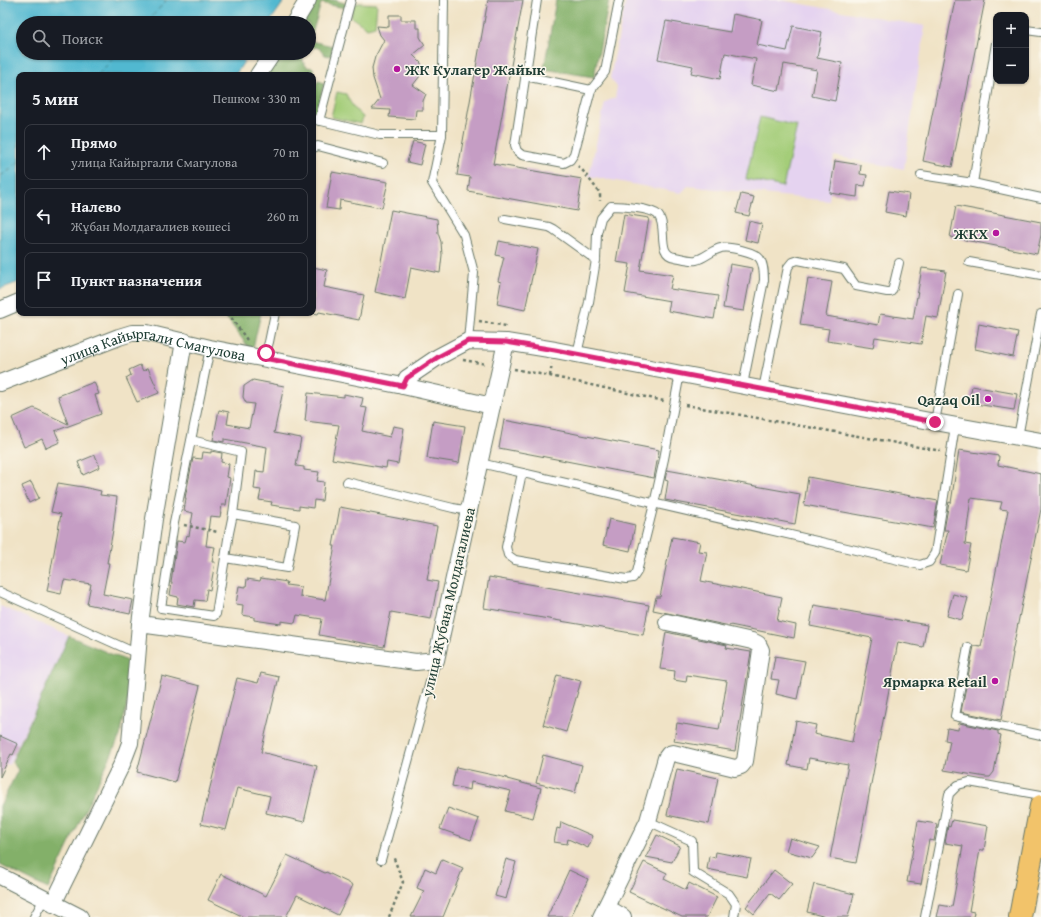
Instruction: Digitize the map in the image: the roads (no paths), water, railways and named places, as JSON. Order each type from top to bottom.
[{"type":"main road","points":[[1020,917],[1041,806]]},
{"type":"street","points":[[298,16],[308,0]]},
{"type":"street","points":[[260,72],[268,60]]},
{"type":"street","points":[[0,310],[16,303]]},
{"type":"street","name":"улица Кайыргали Смагулова","points":[[0,383],[119,337],[132,333],[146,333],[210,348],[403,386],[492,406]]},
{"type":"street","points":[[48,902],[122,764],[130,743],[140,624],[154,519],[184,341]]},
{"type":"street","points":[[403,386],[407,378],[438,357],[468,341],[506,342],[763,388],[955,426],[1041,441]]},
{"type":"street","name":"улица Жубана Молдагалиева","points":[[436,660],[506,342]]},
{"type":"street","points":[[623,917],[603,912],[648,821],[666,758],[669,754],[674,753],[735,768],[740,766],[745,761],[761,650],[758,644],[752,640],[667,622]]},
{"type":"street","points":[[140,624],[416,662],[436,660]]},
{"type":"street","points":[[0,876],[48,902],[80,917]]},
{"type":"lane","points":[[351,0],[316,120],[380,135],[442,135]]},
{"type":"lane","points":[[444,0],[442,135],[432,183],[464,235],[474,273],[468,341]]},
{"type":"lane","points":[[537,0],[515,145],[516,151],[522,155],[564,163],[570,160],[574,154],[591,90],[605,72],[619,0]]},
{"type":"lane","points":[[1029,30],[1041,32]]},
{"type":"lane","points":[[973,183],[995,48]]},
{"type":"lane","points":[[525,76],[591,90]]},
{"type":"lane","points":[[316,147],[318,146],[383,163]]},
{"type":"lane","points":[[921,175],[973,183],[1041,198]]},
{"type":"lane","points":[[577,354],[589,302],[596,260],[597,232],[601,218],[611,206],[622,206],[652,211],[659,216],[662,222],[664,249],[671,257],[698,260],[717,249],[726,247],[755,254],[760,257],[763,263],[764,280],[743,385]]},
{"type":"lane","points":[[506,219],[549,227],[596,260]]},
{"type":"lane","points":[[763,388],[788,267],[792,262],[798,260],[844,269],[856,286],[887,292],[891,292],[893,288],[899,263]]},
{"type":"lane","points":[[969,262],[1041,275]]},
{"type":"lane","points":[[935,422],[958,294]]},
{"type":"lane","points":[[1018,437],[1041,314]]},
{"type":"lane","points":[[264,358],[274,316]]},
{"type":"lane","points":[[191,440],[241,452],[233,514],[216,614],[214,616],[160,608],[174,523],[191,440],[210,348]]},
{"type":"lane","points":[[522,473],[506,547],[508,555],[515,560],[626,579],[633,578],[637,572],[654,504],[680,374]]},
{"type":"lane","points":[[480,463],[920,565],[929,562],[936,553],[955,426]]},
{"type":"lane","points":[[347,482],[469,511]]},
{"type":"lane","points":[[225,558],[287,568],[295,525],[233,514]]},
{"type":"lane","points":[[0,592],[138,654]]},
{"type":"lane","points":[[968,647],[955,716],[1041,735]]},
{"type":"lane","name":"улица Жубана Молдагалиева","points":[[381,860],[436,660]]},
{"type":"lane","points":[[926,917],[949,794],[958,785],[969,782],[1041,795]]},
{"type":"lane","points":[[648,821],[692,841],[693,872],[729,894],[736,904],[734,917]]},
{"type":"lane","points":[[34,917],[48,902]]},
{"type":"water","points":[[285,0],[274,16],[16,16],[16,60],[245,60],[237,72],[16,72],[16,283],[0,289],[0,1]]},
{"type":"place","name":"ЖК Кулагер Жайык","points":[[397,69]]},
{"type":"place","name":"ЖКХ","points":[[996,233]]},
{"type":"place","name":"Qazaq Oil","points":[[988,399]]},
{"type":"place","name":"Ярмарка Retail","points":[[995,681]]}]
